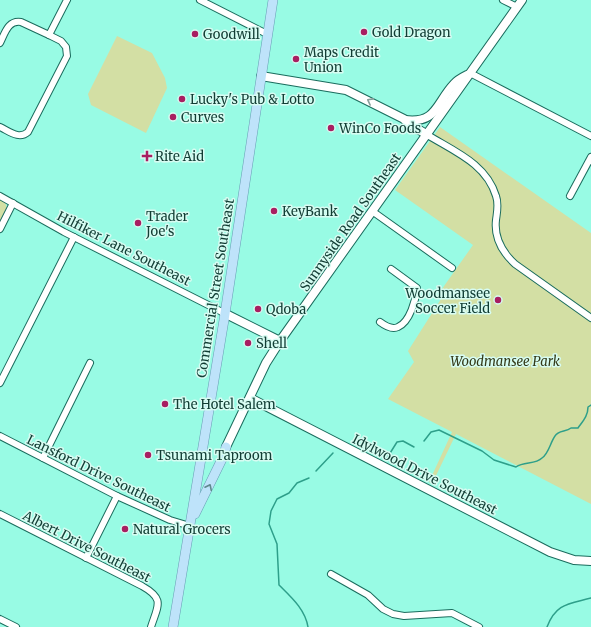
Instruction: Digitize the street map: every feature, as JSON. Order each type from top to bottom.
[{"type":"main road","name":"Commercial Street Southeast","points":[[174,623],[273,0]]},
{"type":"main road","name":"Sunnyside Road Southeast","points":[[226,447],[266,363],[280,341],[522,0]]},
{"type":"main road","points":[[404,119],[418,121],[428,118],[454,83],[470,73]]},
{"type":"main road","points":[[261,76],[346,90],[404,119],[426,134]]},
{"type":"main road","name":"Hilfiker Lane Southeast","points":[[224,313],[280,341]]},
{"type":"main road","name":"Idylwood Drive Southeast","points":[[250,398],[546,551],[574,560],[591,561]]},
{"type":"main road","points":[[190,524],[224,455],[226,447]]},
{"type":"main road","points":[[168,627],[174,623]]},
{"type":"street","points":[[49,35],[67,0]]},
{"type":"street","points":[[200,0],[267,34]]},
{"type":"street","points":[[503,0],[516,7]]},
{"type":"street","points":[[0,43],[8,26],[17,21],[61,41],[66,47],[67,56],[28,132],[25,135],[16,135],[0,127]]},
{"type":"street","points":[[470,73],[591,136]]},
{"type":"street","points":[[426,134],[466,157],[475,164],[488,180],[496,195],[498,208],[496,231],[499,243],[507,256],[518,266],[591,318]]},
{"type":"street","points":[[570,196],[591,157]]},
{"type":"street","name":"Hilfiker Lane Southeast","points":[[0,196],[74,237],[224,313]]},
{"type":"street","points":[[0,230],[13,204]]},
{"type":"street","points":[[372,211],[452,268]]},
{"type":"street","points":[[0,383],[74,237]]},
{"type":"street","points":[[380,322],[392,328],[398,327],[404,322],[415,304],[417,288],[391,269]]},
{"type":"street","points":[[43,458],[90,363]]},
{"type":"street","name":"Lansford Drive Southeast","points":[[0,436],[117,496],[170,520],[190,524]]},
{"type":"street","points":[[86,558],[117,496]]},
{"type":"street","name":"Albert Drive Southeast","points":[[0,514],[154,593],[157,598],[157,605],[151,627]]},
{"type":"street","points":[[331,574],[368,595],[383,609],[393,614],[404,616],[452,613],[479,627]]},
{"type":"street","points":[[0,619],[16,627]]},
{"type":"green space","points":[[117,36],[152,53],[165,78],[167,88],[146,133],[91,105],[88,94]]},
{"type":"green space","name":"Woodmansee Park","points":[[440,127],[591,233],[591,504],[456,434],[432,484],[429,482],[452,432],[388,399],[414,362],[408,351],[441,299],[437,296],[473,245],[395,190]]},
{"type":"green space","points":[[0,199],[5,202],[7,208],[0,221]]},
{"type":"waterway","points":[[424,441],[431,432],[439,430],[482,451],[494,460],[516,467],[522,464],[536,462],[542,458],[556,434],[571,428],[578,428],[586,416],[588,407],[591,405]]},
{"type":"waterway","points":[[387,458],[397,442],[403,441],[414,447]]},
{"type":"waterway","points":[[316,471],[333,453]]},
{"type":"waterway","points":[[308,627],[301,609],[279,585],[277,544],[269,524],[271,511],[277,499],[289,493],[297,483],[309,478]]},
{"type":"waterway","points":[[547,627],[559,609],[570,603],[591,598]]},
{"type":"place","name":"Gold Dragon","points":[[364,32]]},
{"type":"place","name":"Goodwill","points":[[195,34]]},
{"type":"place","name":"Maps Credit Union","points":[[296,59]]},
{"type":"place","name":"Lucky's Pub & Lotto","points":[[182,99]]},
{"type":"place","name":"Curves","points":[[173,117]]},
{"type":"place","name":"WinCo Foods","points":[[331,128]]},
{"type":"place","name":"Rite Aid","points":[[147,156]]},
{"type":"place","name":"KeyBank","points":[[274,211]]},
{"type":"place","name":"Trader Joe's","points":[[138,223]]},
{"type":"place","name":"Woodmansee Soccer Field","points":[[498,300]]},
{"type":"place","name":"Qdoba","points":[[258,309]]},
{"type":"place","name":"Shell","points":[[248,343]]},
{"type":"place","name":"The Hotel Salem","points":[[165,404]]},
{"type":"place","name":"Tsunami Taproom","points":[[148,455]]},
{"type":"place","name":"Natural Grocers","points":[[125,529]]}]
